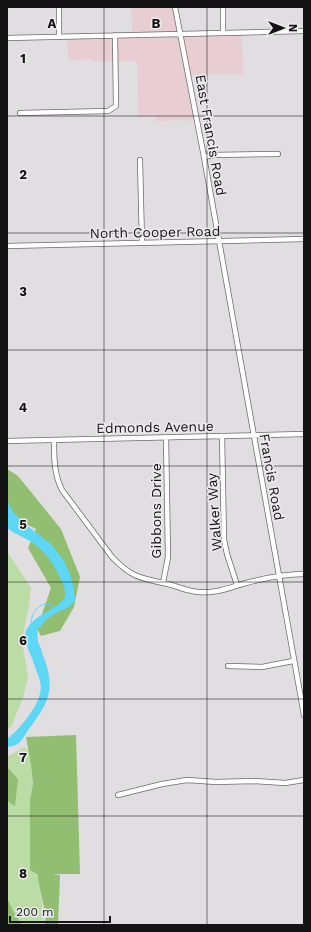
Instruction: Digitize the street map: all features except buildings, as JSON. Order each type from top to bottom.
[{"type":"street","points":[[59,7],[59,36]]},
{"type":"street","name":"East Francis Road","points":[[175,7],[219,242]]},
{"type":"street","points":[[223,7],[223,32]]},
{"type":"street","points":[[7,38],[304,31]]},
{"type":"street","points":[[20,113],[108,111],[116,106],[115,35]]},
{"type":"street","points":[[204,157],[214,155],[278,154]]},
{"type":"street","points":[[140,160],[142,243]]},
{"type":"street","name":"North Cooper Road","points":[[7,246],[304,239]]},
{"type":"street","name":"Francis Road","points":[[219,242],[304,715]]},
{"type":"street","name":"Edmonds Avenue","points":[[7,441],[304,434]]},
{"type":"street","name":"Walker Way","points":[[222,436],[224,540],[237,585]]},
{"type":"street","name":"Gibbons Drive","points":[[163,583],[168,558],[166,438]]},
{"type":"street","points":[[54,441],[55,468],[57,480],[62,490],[112,557],[120,565],[138,577],[199,592],[220,591],[237,585],[279,576],[304,574]]},
{"type":"street","points":[[228,666],[262,667],[294,661]]},
{"type":"street","points":[[118,795],[162,784],[187,780],[285,783],[304,780]]},
{"type":"shaded area","points":[[131,7],[175,7],[197,120],[155,121],[155,116],[138,117],[137,61],[93,62],[93,59],[68,60],[67,37],[132,34]]},
{"type":"shaded area","points":[[242,32],[243,74],[189,75],[181,34]]},
{"type":"green space","points":[[7,469],[18,476],[61,529],[80,577],[74,607],[60,631],[41,636],[35,625],[41,617],[51,588],[28,548],[36,529],[18,520],[7,505]]},
{"type":"green space","points":[[7,551],[31,588],[22,641],[28,677],[23,698],[12,726],[7,729]]},
{"type":"green space","points":[[76,735],[80,874],[52,874],[60,875],[58,925],[44,925],[46,917],[37,874],[30,870],[30,801],[33,784],[26,737]]},
{"type":"green space","points":[[24,747],[30,753],[33,787],[35,873],[40,882],[44,925],[7,925],[7,757]]},
{"type":"green space","points":[[7,767],[18,779],[15,806],[7,801]]},
{"type":"green space","points":[[7,898],[13,911],[22,925],[7,925]]},
{"type":"water","points":[[7,501],[12,511],[50,544],[62,558],[70,573],[75,600],[68,607],[49,618],[38,629],[39,644],[48,669],[50,688],[45,704],[23,739],[18,744],[11,747],[7,747],[7,738],[10,738],[32,711],[41,689],[39,678],[25,641],[27,628],[38,617],[63,600],[65,590],[58,573],[46,554],[33,543],[7,528]]},
{"type":"waterway","points":[[47,541],[51,544],[52,548]]},
{"type":"waterway","points":[[31,624],[31,619],[35,611],[41,605],[50,604],[54,606]]},
{"type":"waterway","points":[[39,645],[42,653]]},
{"type":"waterway","points":[[7,739],[13,734]]}]
